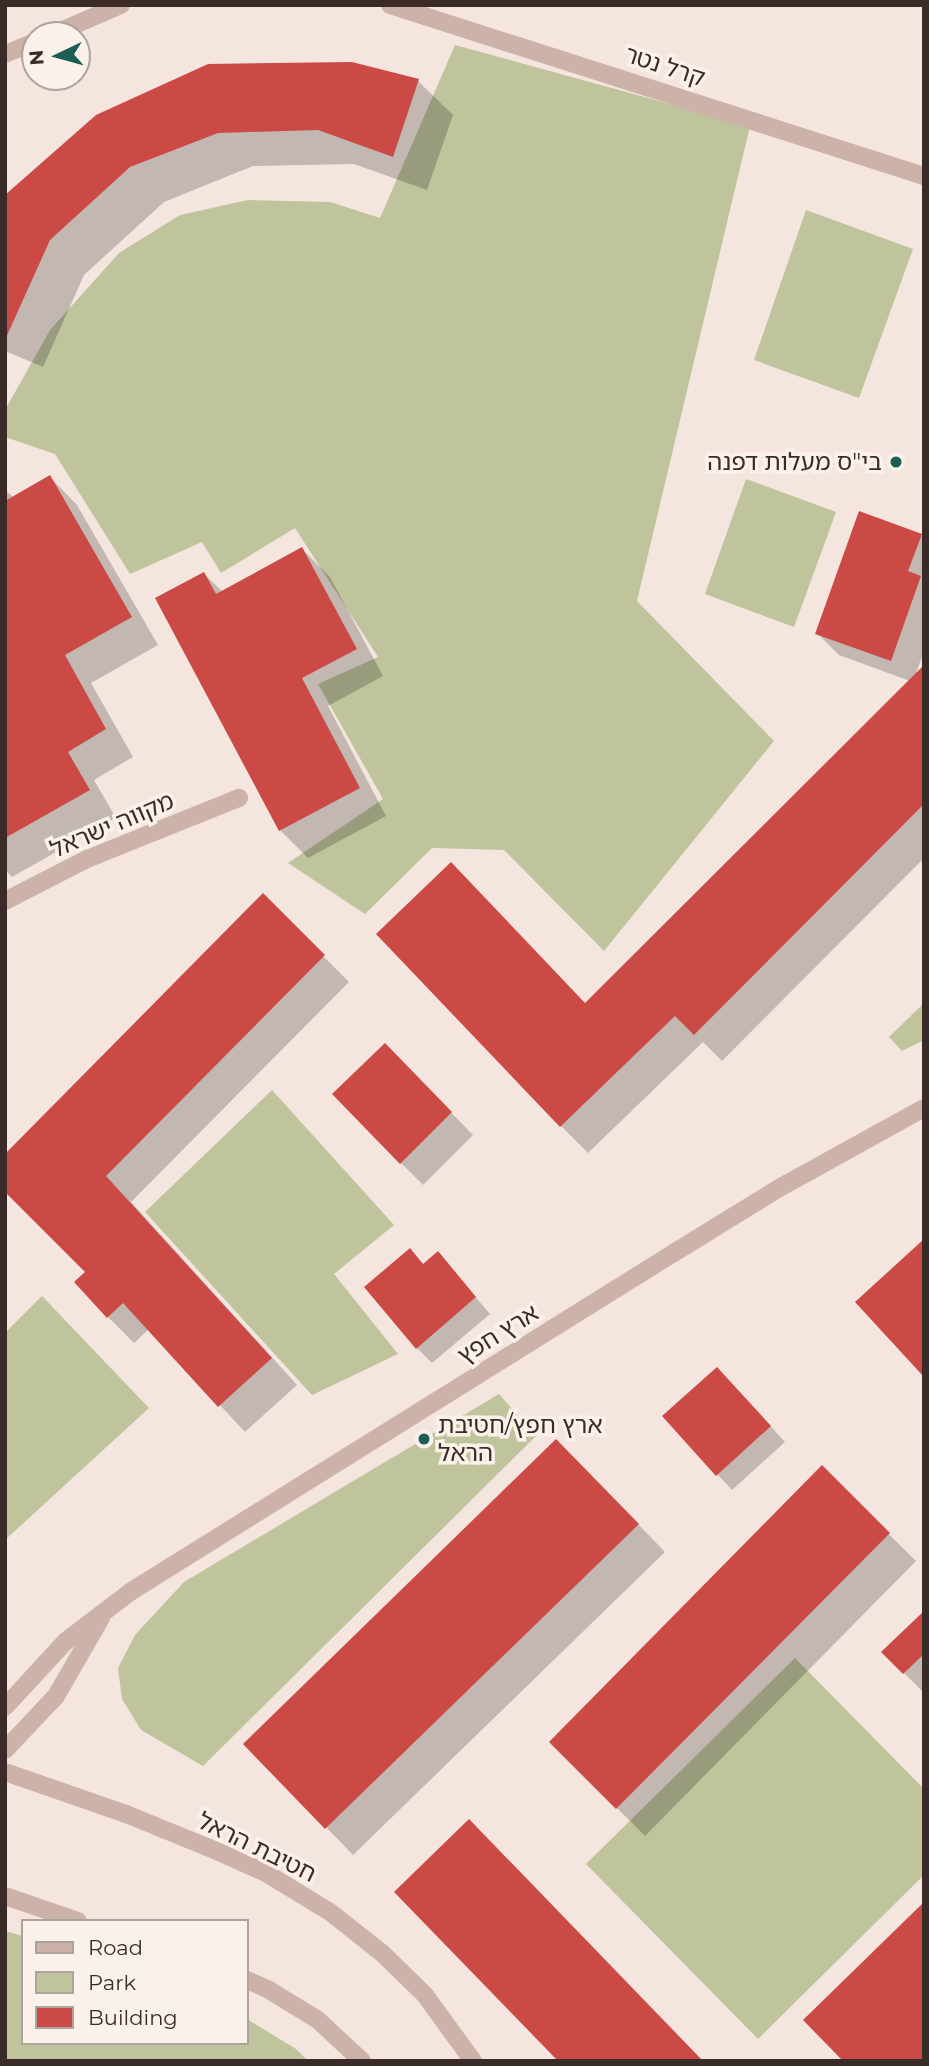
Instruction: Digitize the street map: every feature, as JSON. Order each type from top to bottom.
[{"type":"street","points":[[84,21],[121,5]]},
{"type":"street","name":"קרל נטר","points":[[390,5],[924,176]]},
{"type":"street","name":"מקווה ישראל","points":[[5,901],[87,859],[239,798]]},
{"type":"street","name":"ארץ חפץ","points":[[5,1707],[41,1664],[130,1592],[781,1187],[924,1108]]},
{"type":"street","name":"ארץ חפץ","points":[[5,1750],[56,1696],[105,1612]]},
{"type":"street","name":"חטיבת הראל","points":[[5,1772],[126,1814],[219,1852],[266,1873],[330,1912],[382,1953],[425,1995],[472,2061]]},
{"type":"street","points":[[5,1896],[72,1919]]},
{"type":"street","points":[[248,1980],[318,2020],[362,2061]]},
{"type":"green space","points":[[455,45],[750,126],[637,601],[774,741],[604,951],[504,850],[432,848],[365,914],[288,863],[383,799],[318,684],[378,657],[295,528],[221,573],[202,542],[130,574],[55,454],[5,437],[5,410],[50,330],[119,253],[180,215],[248,200],[330,202],[380,218]]},
{"type":"green space","points":[[806,210],[913,249],[859,398],[754,360]]},
{"type":"green space","points":[[746,479],[836,512],[794,627],[705,594]]},
{"type":"green space","points":[[924,1003],[924,1040],[902,1051],[889,1037]]},
{"type":"green space","points":[[272,1090],[394,1225],[334,1274],[398,1354],[312,1395],[145,1212]]},
{"type":"green space","points":[[42,1296],[149,1408],[5,1540],[5,1333]]},
{"type":"green space","points":[[499,1394],[536,1436],[203,1766],[141,1730],[122,1699],[118,1668],[135,1635],[184,1582]]},
{"type":"green space","points":[[795,1658],[924,1789],[924,1875],[758,2039],[586,1864]]},
{"type":"green space","points":[[5,1931],[21,1935],[21,2045],[248,2045],[248,2020],[296,2049],[308,2061],[5,2061]]},
{"type":"building","points":[[352,62],[419,79],[393,157],[318,130],[218,133],[130,167],[50,240],[5,340],[5,195],[96,115],[208,64]]},
{"type":"building","points":[[50,475],[132,617],[65,655],[106,729],[68,752],[90,790],[5,838],[5,501]]},
{"type":"building","points":[[859,511],[922,534],[908,571],[921,576],[891,661],[815,634]]},
{"type":"building","points":[[302,547],[357,649],[302,678],[360,788],[279,831],[155,598],[204,572],[216,594]]},
{"type":"building","points":[[924,665],[924,804],[694,1035],[675,1016],[560,1127],[376,934],[451,862],[585,1003]]},
{"type":"building","points":[[263,893],[325,955],[106,1176],[272,1358],[218,1407],[123,1303],[107,1318],[74,1282],[85,1272],[5,1192],[5,1154]]},
{"type":"building","points":[[385,1043],[452,1112],[400,1164],[332,1094]]},
{"type":"building","points":[[924,1239],[924,1377],[855,1302]]},
{"type":"building","points":[[410,1248],[423,1264],[438,1251],[476,1297],[416,1349],[364,1287]]},
{"type":"building","points":[[717,1367],[771,1426],[716,1476],[662,1416]]},
{"type":"building","points":[[556,1439],[639,1524],[325,1829],[243,1744]]},
{"type":"building","points":[[822,1465],[890,1533],[616,1809],[549,1742]]},
{"type":"building","points":[[924,1611],[924,1654],[903,1674],[881,1652]]},
{"type":"building","points":[[469,1819],[703,2061],[558,2061],[394,1892]]},
{"type":"building","points":[[924,1902],[924,2061],[843,2061],[803,2020]]},
{"type":"place","name":"בי\"ס מעלות דפנה","points":[[896,462]]},
{"type":"place","name":"ארץ חפץ/חטיבת הראל","points":[[424,1439]]}]
